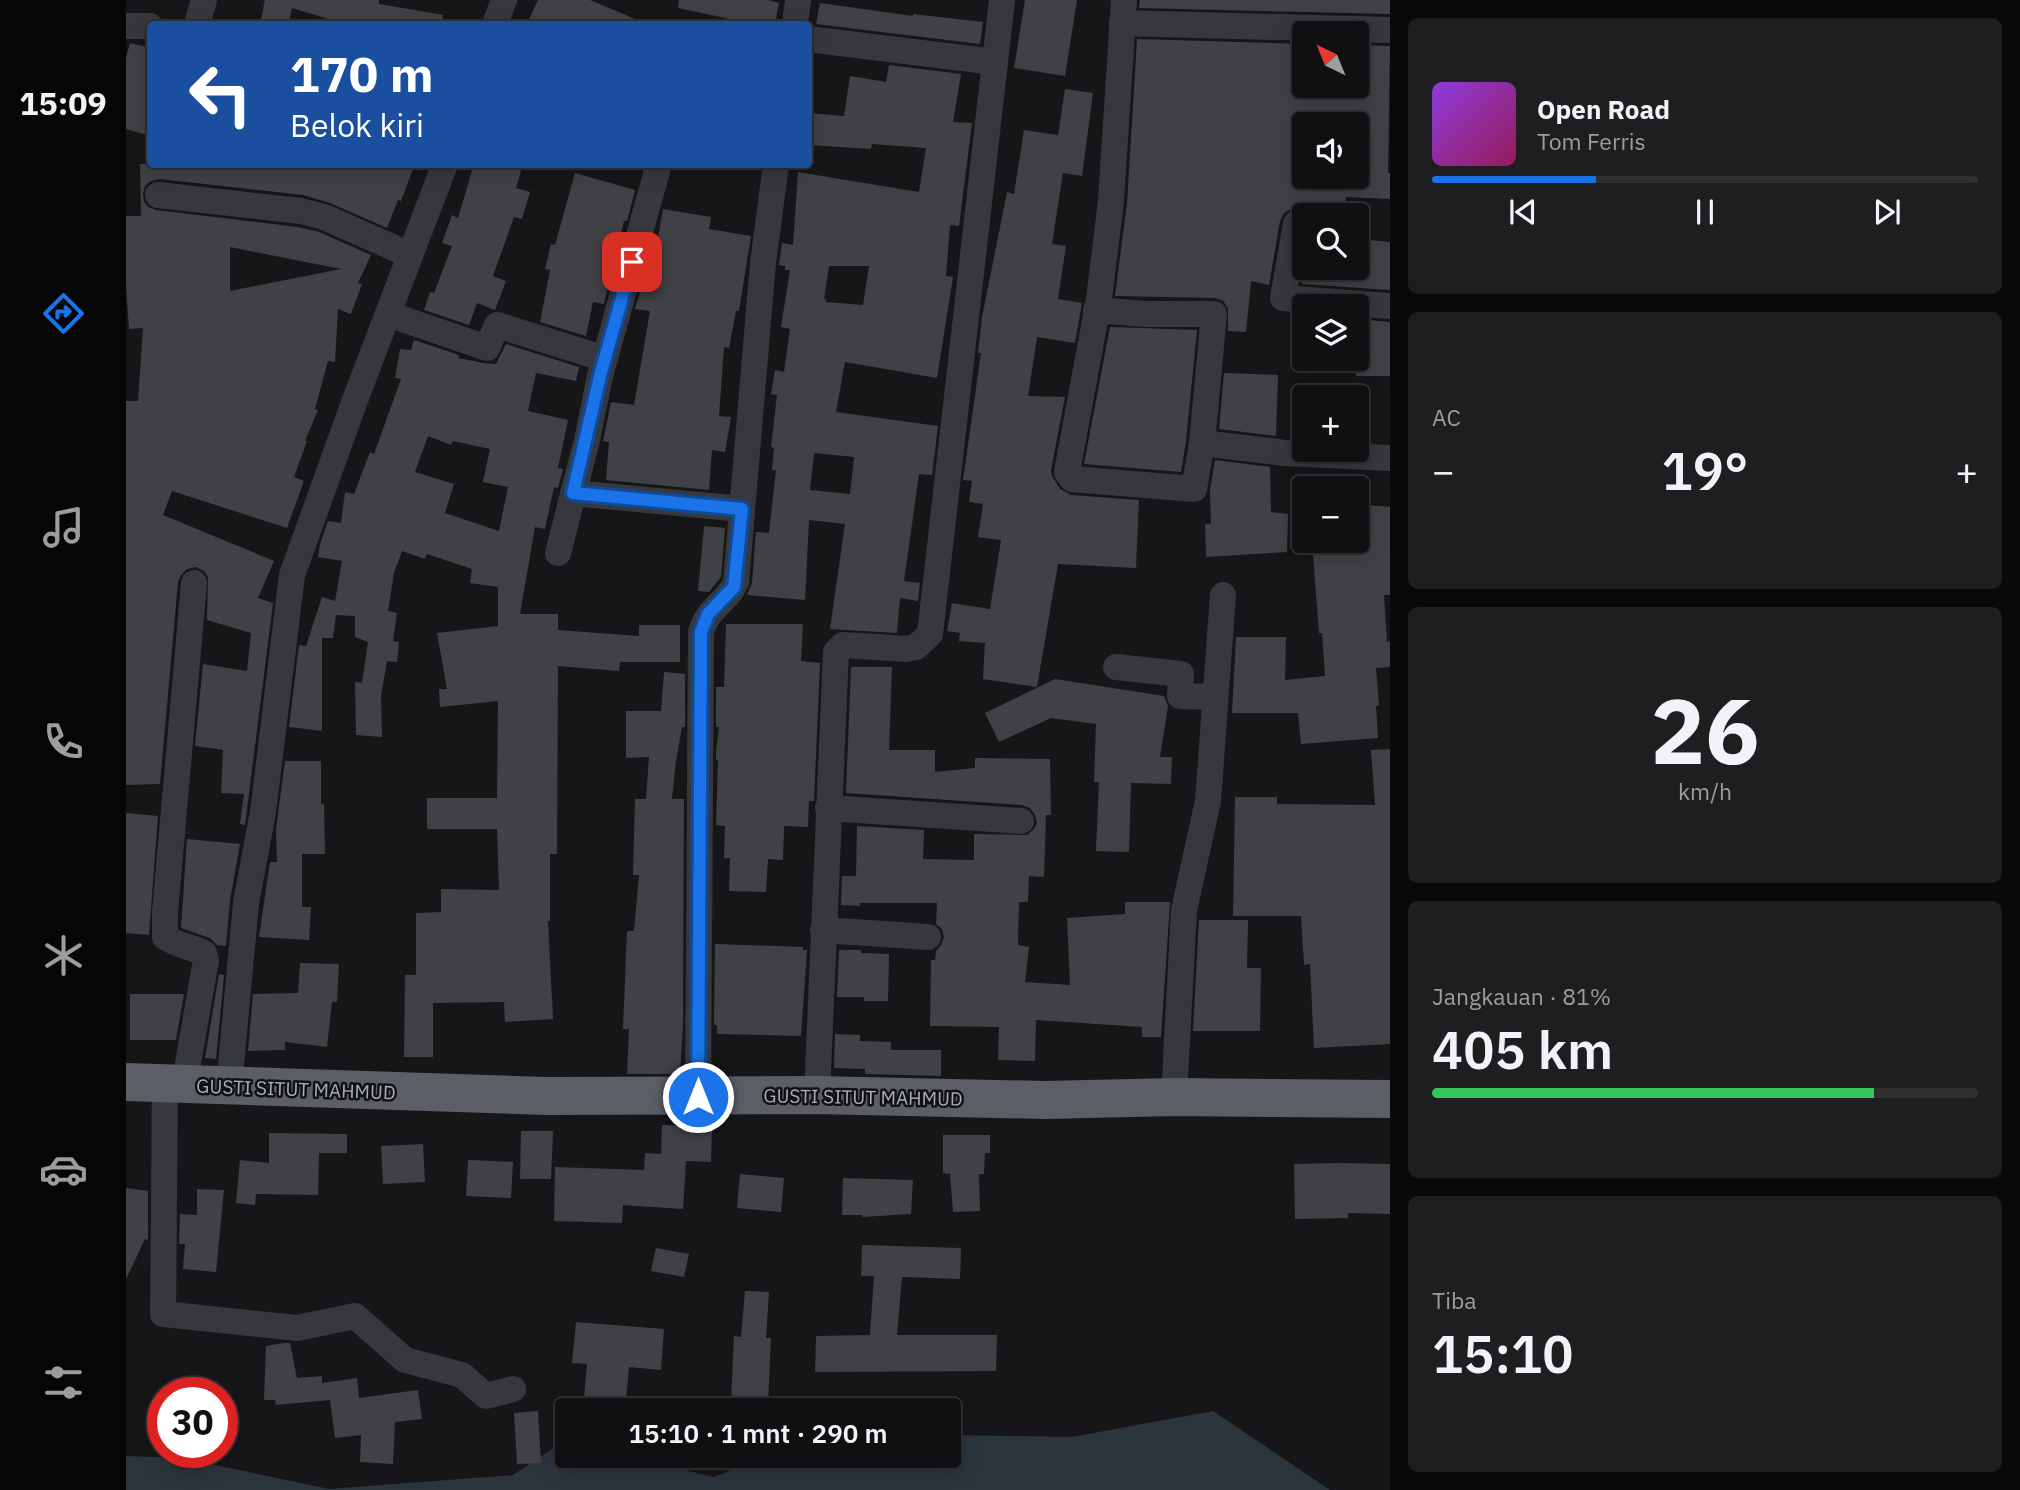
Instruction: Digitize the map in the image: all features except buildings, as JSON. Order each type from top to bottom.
[{"type":"highway","name":"GUSTI SITUT MAHMUD","points":[[153,1084],[547,1096],[817,1095],[1045,1100],[1174,1097],[1390,1099]]},
{"type":"street","points":[[198,21],[204,0]]},
{"type":"street","points":[[795,21],[798,0]]},
{"type":"street","points":[[817,1095],[836,652],[843,645],[906,649],[916,647],[930,634],[1002,0]]},
{"type":"street","points":[[1097,310],[1145,314],[1214,314],[1202,443],[1194,489],[1070,477],[1067,471],[1097,310],[1111,201],[1123,12],[1390,30]]},
{"type":"street","points":[[126,26],[147,26]]},
{"type":"street","points":[[812,39],[995,62]]},
{"type":"street","points":[[229,1087],[246,903],[263,812],[292,575],[443,168]]},
{"type":"street","points":[[558,554],[605,359],[658,168]]},
{"type":"street","points":[[698,1097],[701,632],[708,614],[734,587],[763,263],[775,168]]},
{"type":"street","points":[[158,195],[312,214],[410,255]]},
{"type":"street","points":[[1292,247],[1283,298],[1390,306]]},
{"type":"street","points":[[388,314],[487,348],[497,325],[605,359]]},
{"type":"street","points":[[1202,443],[1285,453],[1390,458]]},
{"type":"street","points":[[573,493],[742,509]]},
{"type":"street","points":[[194,583],[164,912],[165,937],[174,943],[190,946],[204,953],[206,960],[153,1084],[163,1314],[297,1328],[355,1316],[405,1360],[462,1375],[486,1396],[513,1389]]},
{"type":"street","points":[[1174,1097],[1184,909],[1208,801],[1223,595]]},
{"type":"street","points":[[1116,667],[1181,674],[1180,696],[1214,697]]},
{"type":"street","points":[[828,808],[1021,821]]},
{"type":"street","points":[[823,930],[928,937]]},
{"type":"shaded area","points":[[1213,1411],[1330,1490],[126,1490],[126,1456],[147,1457],[147,1468],[229,1468],[329,1489],[513,1475],[555,1447],[555,1468],[676,1468],[714,1477],[736,1468],[961,1468],[961,1435],[1072,1437]]},
{"type":"route","points":[[632,262],[600,376],[573,493],[742,509],[736,582],[708,614],[701,632],[698,1097]]}]
